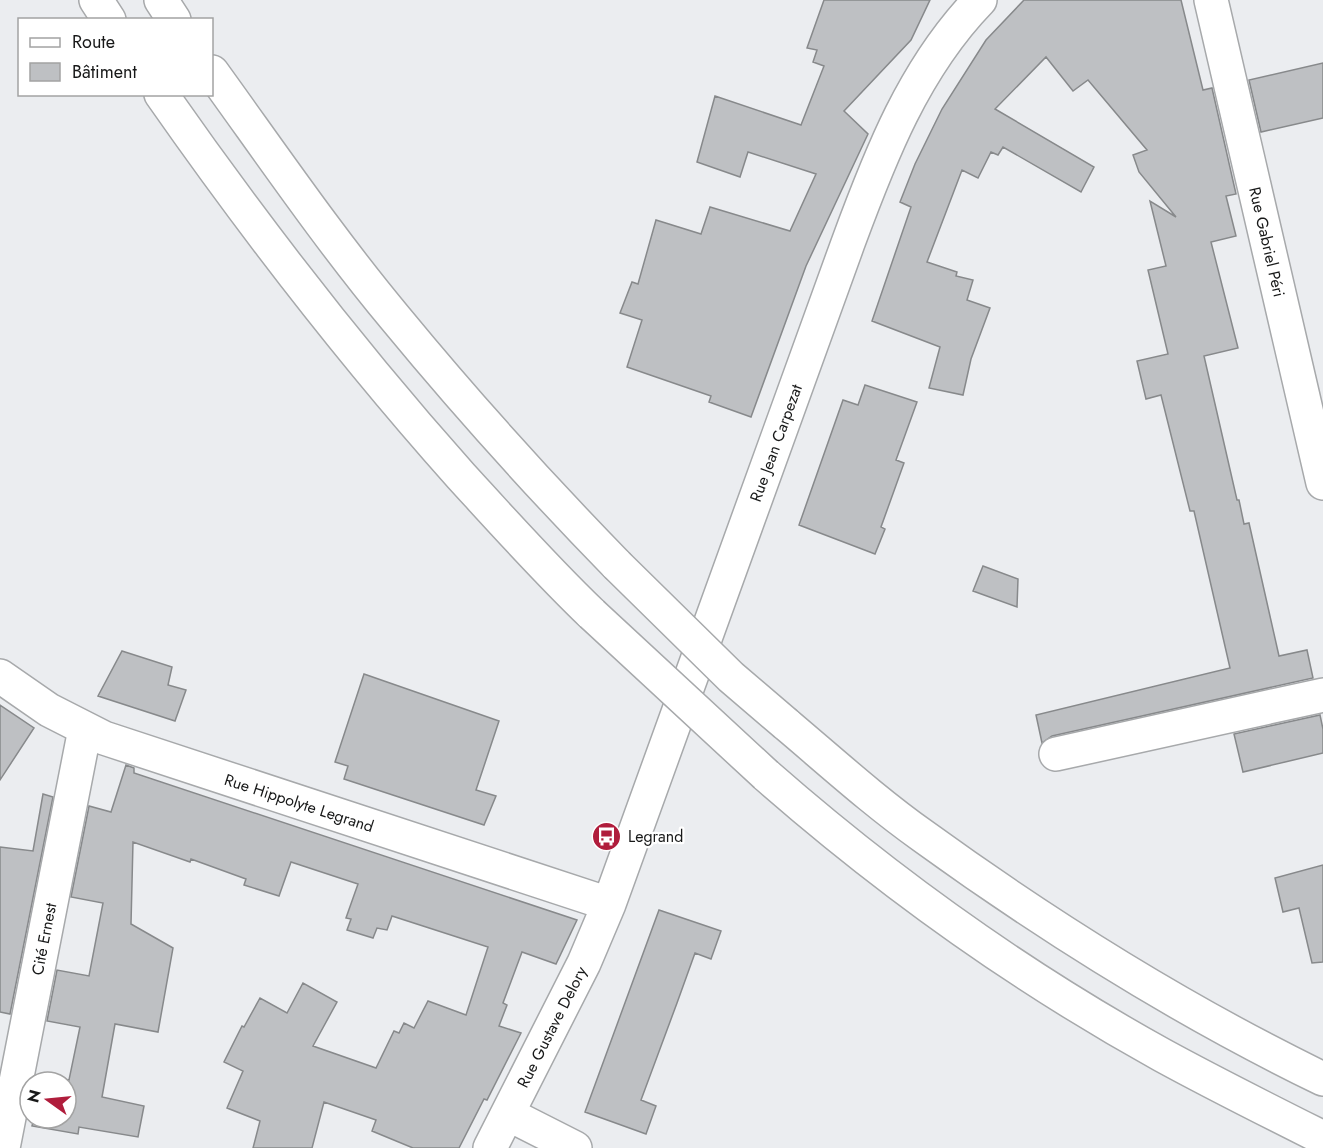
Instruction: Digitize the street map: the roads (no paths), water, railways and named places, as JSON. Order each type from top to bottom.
[{"type":"main road","points":[[96,0],[108,18]]},
{"type":"main road","points":[[161,0],[173,18]]},
{"type":"main road","name":"Rue Jean Carpezat","points":[[609,904],[868,188],[888,141],[913,92],[947,36],[980,0]]},
{"type":"main road","name":"Rue Gabriel Péri","points":[[1211,0],[1323,483]]},
{"type":"main road","points":[[213,73],[309,208],[395,318],[532,477],[723,670],[834,765],[922,836],[1092,951],[1189,1009],[1323,1079]]},
{"type":"main road","points":[[162,96],[293,274],[424,434],[563,587],[766,776],[882,870],[978,940],[1041,982],[1160,1054],[1323,1138]]},
{"type":"main road","name":"Rue Hippolyte Legrand","points":[[0,676],[49,710],[85,729],[128,747],[609,904]]},
{"type":"main road","points":[[1056,754],[1323,695]]},
{"type":"main road","name":"Cité Ernest","points":[[3,1148],[85,729]]},
{"type":"main road","name":"Rue Gustave Delory","points":[[490,1148],[584,963],[609,904]]},
{"type":"main road","points":[[508,1114],[575,1148]]},
{"type":"place","name":"Legrand","points":[[607,836]]}]
